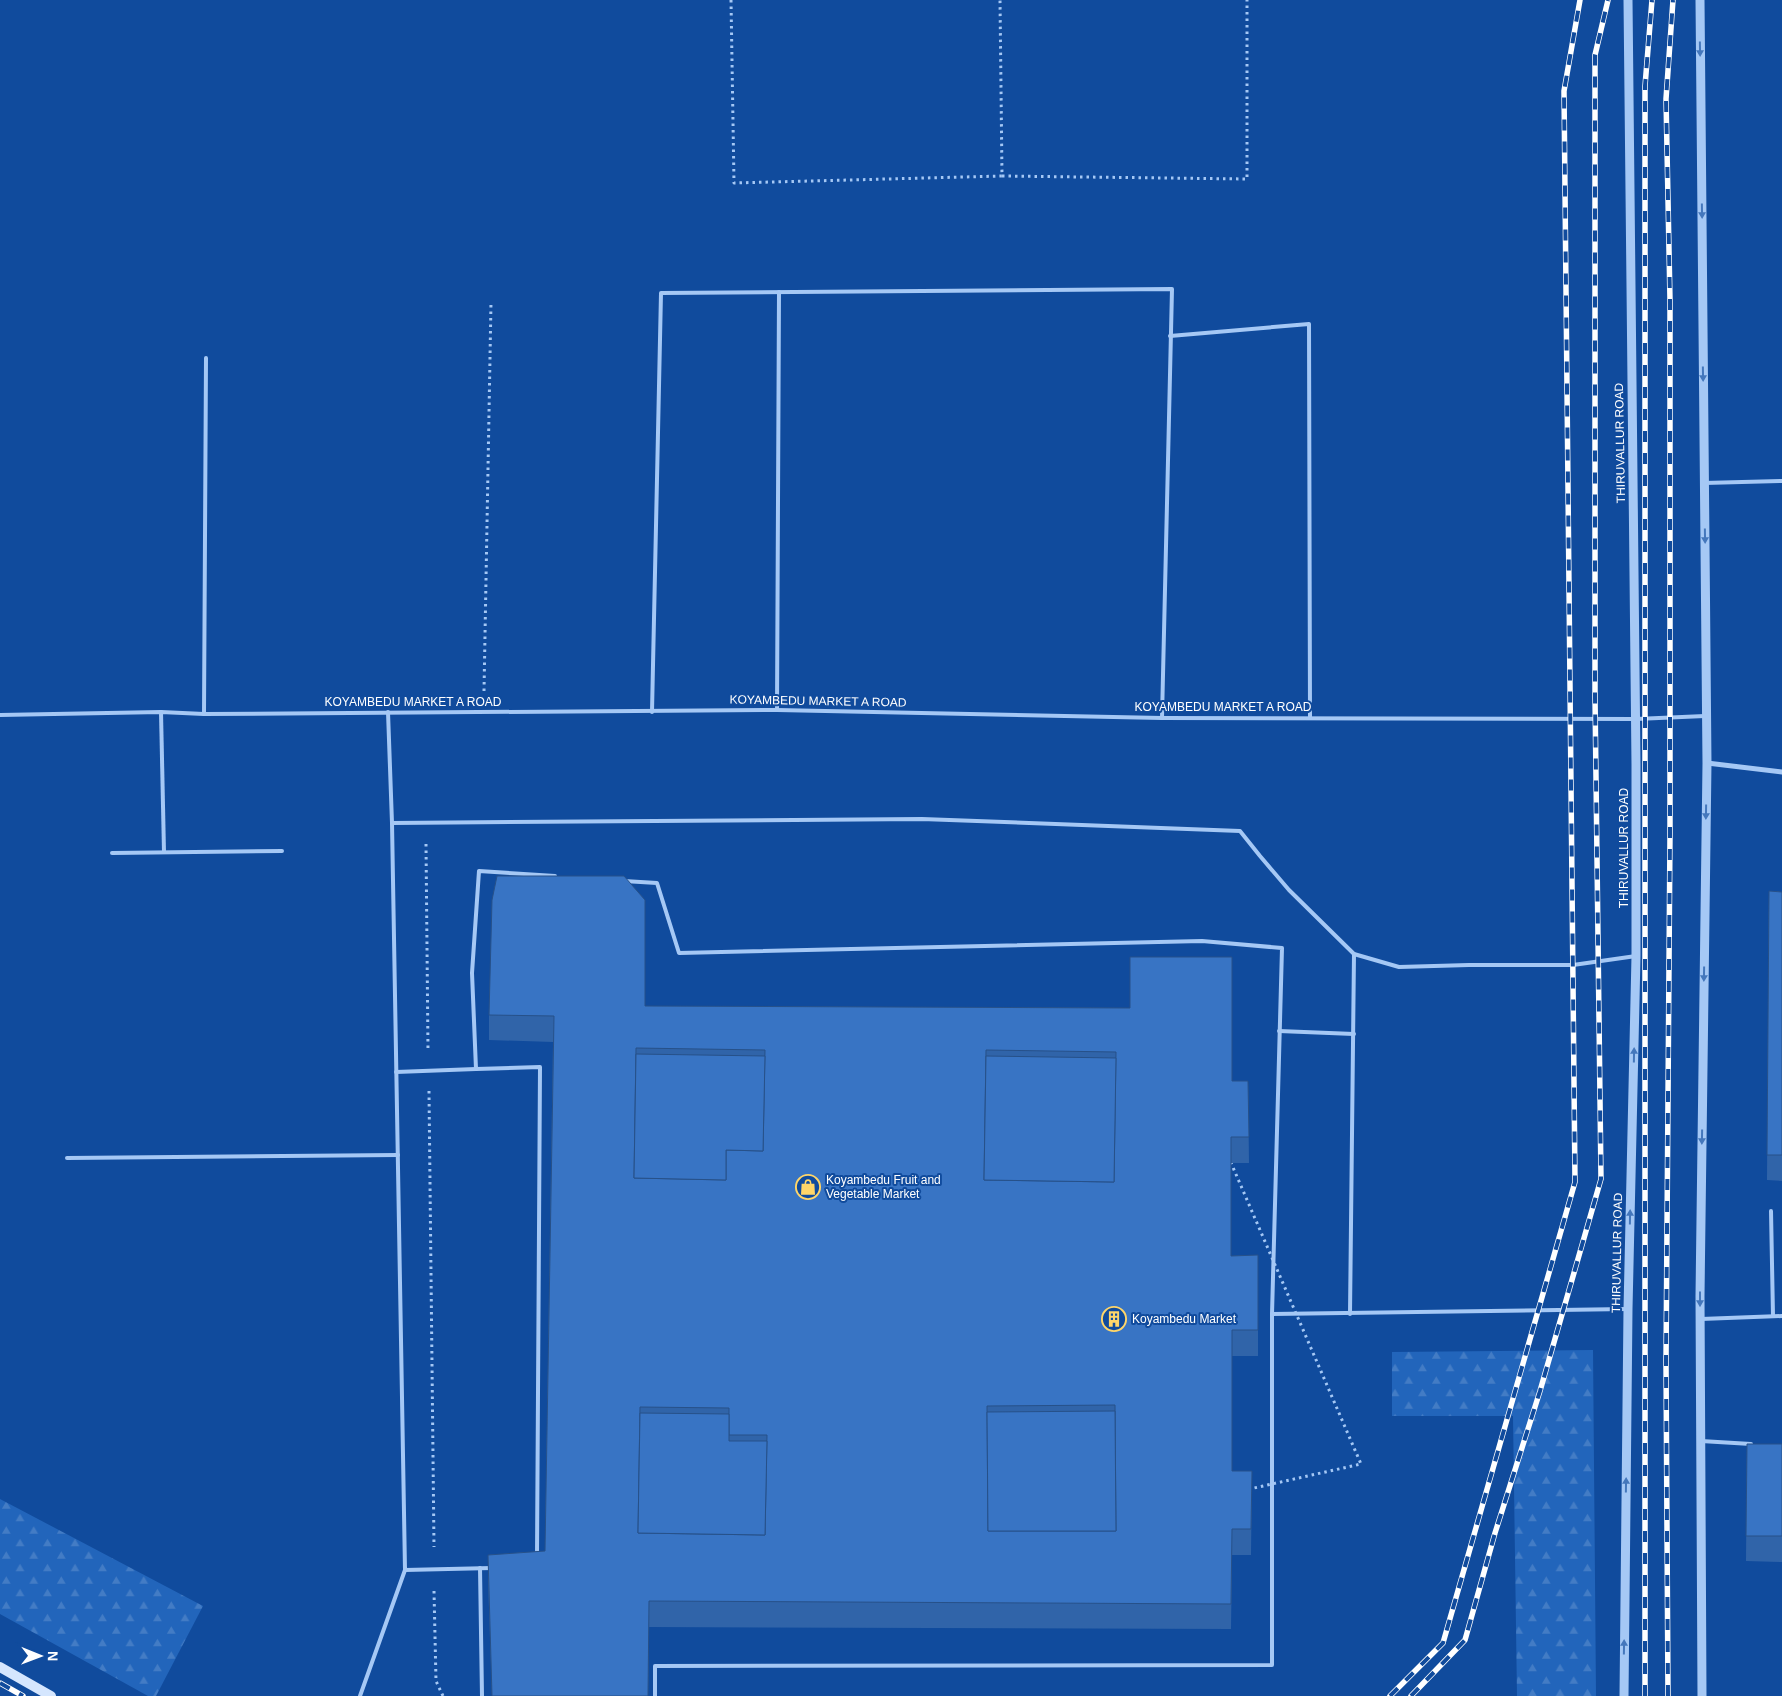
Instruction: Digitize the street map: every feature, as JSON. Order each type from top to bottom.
[{"type":"main road","points":[[0,1667],[52,1696]]},
{"type":"street","name":"THIRUVALLUR ROAD","points":[[1624,1696],[1628,1309],[1636,956],[1636,719],[1628,0]]},
{"type":"street","points":[[1700,0],[1707,763],[1701,1319],[1702,1696]]},
{"type":"street","points":[[1707,763],[1782,772]]},
{"type":"lane","points":[[652,712],[661,293],[1172,289],[1162,718]]},
{"type":"lane","points":[[777,710],[779,292]]},
{"type":"lane","points":[[1170,336],[1309,324],[1310,718]]},
{"type":"lane","points":[[204,714],[206,358]]},
{"type":"lane","points":[[1704,483],[1782,481]]},
{"type":"lane","name":"KOYAMBEDU MARKET A ROAD","points":[[0,715],[161,712],[204,714],[777,710],[1162,718],[1636,719],[1706,716]]},
{"type":"lane","points":[[161,712],[164,852]]},
{"type":"lane","points":[[360,1696],[405,1570],[392,823],[388,712]]},
{"type":"lane","points":[[392,823],[922,820],[1240,831],[1289,890],[1354,954],[1399,967],[1573,965],[1636,956]]},
{"type":"lane","points":[[112,853],[282,851]]},
{"type":"lane","points":[[476,1069],[472,974],[479,871],[558,876]]},
{"type":"lane","points":[[618,881],[657,883],[679,953],[1202,941],[1282,948],[1272,1314],[1272,1665],[655,1666],[655,1696]]},
{"type":"lane","points":[[1350,1314],[1354,954]]},
{"type":"lane","points":[[1280,1031],[1354,1034]]},
{"type":"lane","points":[[396,1072],[540,1068],[537,1566]]},
{"type":"lane","points":[[68,1158],[398,1155]]},
{"type":"lane","points":[[1770,1211],[1773,1316]]},
{"type":"lane","points":[[1272,1314],[1628,1309]]},
{"type":"lane","points":[[1701,1319],[1782,1316]]},
{"type":"lane","points":[[1701,1441],[1756,1444]]},
{"type":"lane","points":[[405,1570],[499,1567]]},
{"type":"lane","points":[[480,1568],[482,1696]]},
{"type":"path","points":[[731,0],[734,183],[1002,176],[1247,179],[1247,0]]},
{"type":"path","points":[[1000,0],[1002,176]]},
{"type":"path","points":[[484,694],[491,302]]},
{"type":"path","points":[[425,823],[436,1681],[443,1696]]},
{"type":"path","points":[[645,1082],[1197,1084],[1361,1464],[630,1628],[645,1082]]},
{"type":"green space","points":[[1593,1350],[1596,1696],[1517,1696],[1513,1416],[1392,1416],[1392,1352]]},
{"type":"green space","points":[[0,1499],[203,1606],[156,1696],[148,1696],[0,1614]]},
{"type":"building","name":"Koyambedu Market","points":[[497,876],[624,876],[645,900],[645,1006],[1130,1008],[1130,957],[1232,957],[1232,1081],[1248,1081],[1249,1137],[1231,1137],[1231,1256],[1258,1255],[1258,1330],[1232,1330],[1232,1471],[1252,1471],[1251,1529],[1232,1529],[1231,1604],[649,1601],[648,1696],[492,1696],[488,1555],[545,1551],[554,1016],[489,1015],[492,900]],"holes":[[[636,1048],[765,1050],[763,1151],[726,1150],[726,1180],[634,1178]],[[986,1050],[1116,1052],[1114,1182],[984,1180]],[[1115,1405],[1116,1531],[988,1531],[987,1406]],[[640,1407],[729,1408],[729,1435],[767,1435],[765,1535],[638,1533]]]},
{"type":"building","points":[[1769,891],[1782,892],[1782,1155],[1767,1155]]},
{"type":"building","points":[[636,1054],[765,1056],[763,1151],[726,1150],[726,1180],[634,1178]]},
{"type":"building","points":[[986,1056],[1116,1058],[1114,1182],[984,1180]]},
{"type":"building","points":[[1115,1411],[1116,1531],[988,1531],[987,1412]]},
{"type":"building","points":[[640,1413],[729,1414],[729,1441],[767,1441],[765,1535],[638,1533]]},
{"type":"building","points":[[1747,1444],[1782,1444],[1782,1536],[1746,1536]]},
{"type":"railway","points":[[1390,1696],[1443,1643],[1575,1182],[1564,91],[1580,0]]},
{"type":"railway","points":[[1411,1696],[1465,1640],[1495,1533],[1540,1391],[1601,1179],[1595,697],[1595,55],[1608,0]]},
{"type":"railway","points":[[1645,1696],[1645,86],[1652,0]]},
{"type":"railway","points":[[1668,1696],[1666,1362],[1670,834],[1670,300],[1666,99],[1673,0]]},
{"type":"railway","points":[[0,1683],[23,1696]]},
{"type":"place","name":"Koyambedu Fruit and Vegetable Market","points":[[808,1187]]},
{"type":"place","name":"Koyambedu Market","points":[[1114,1319]]}]
